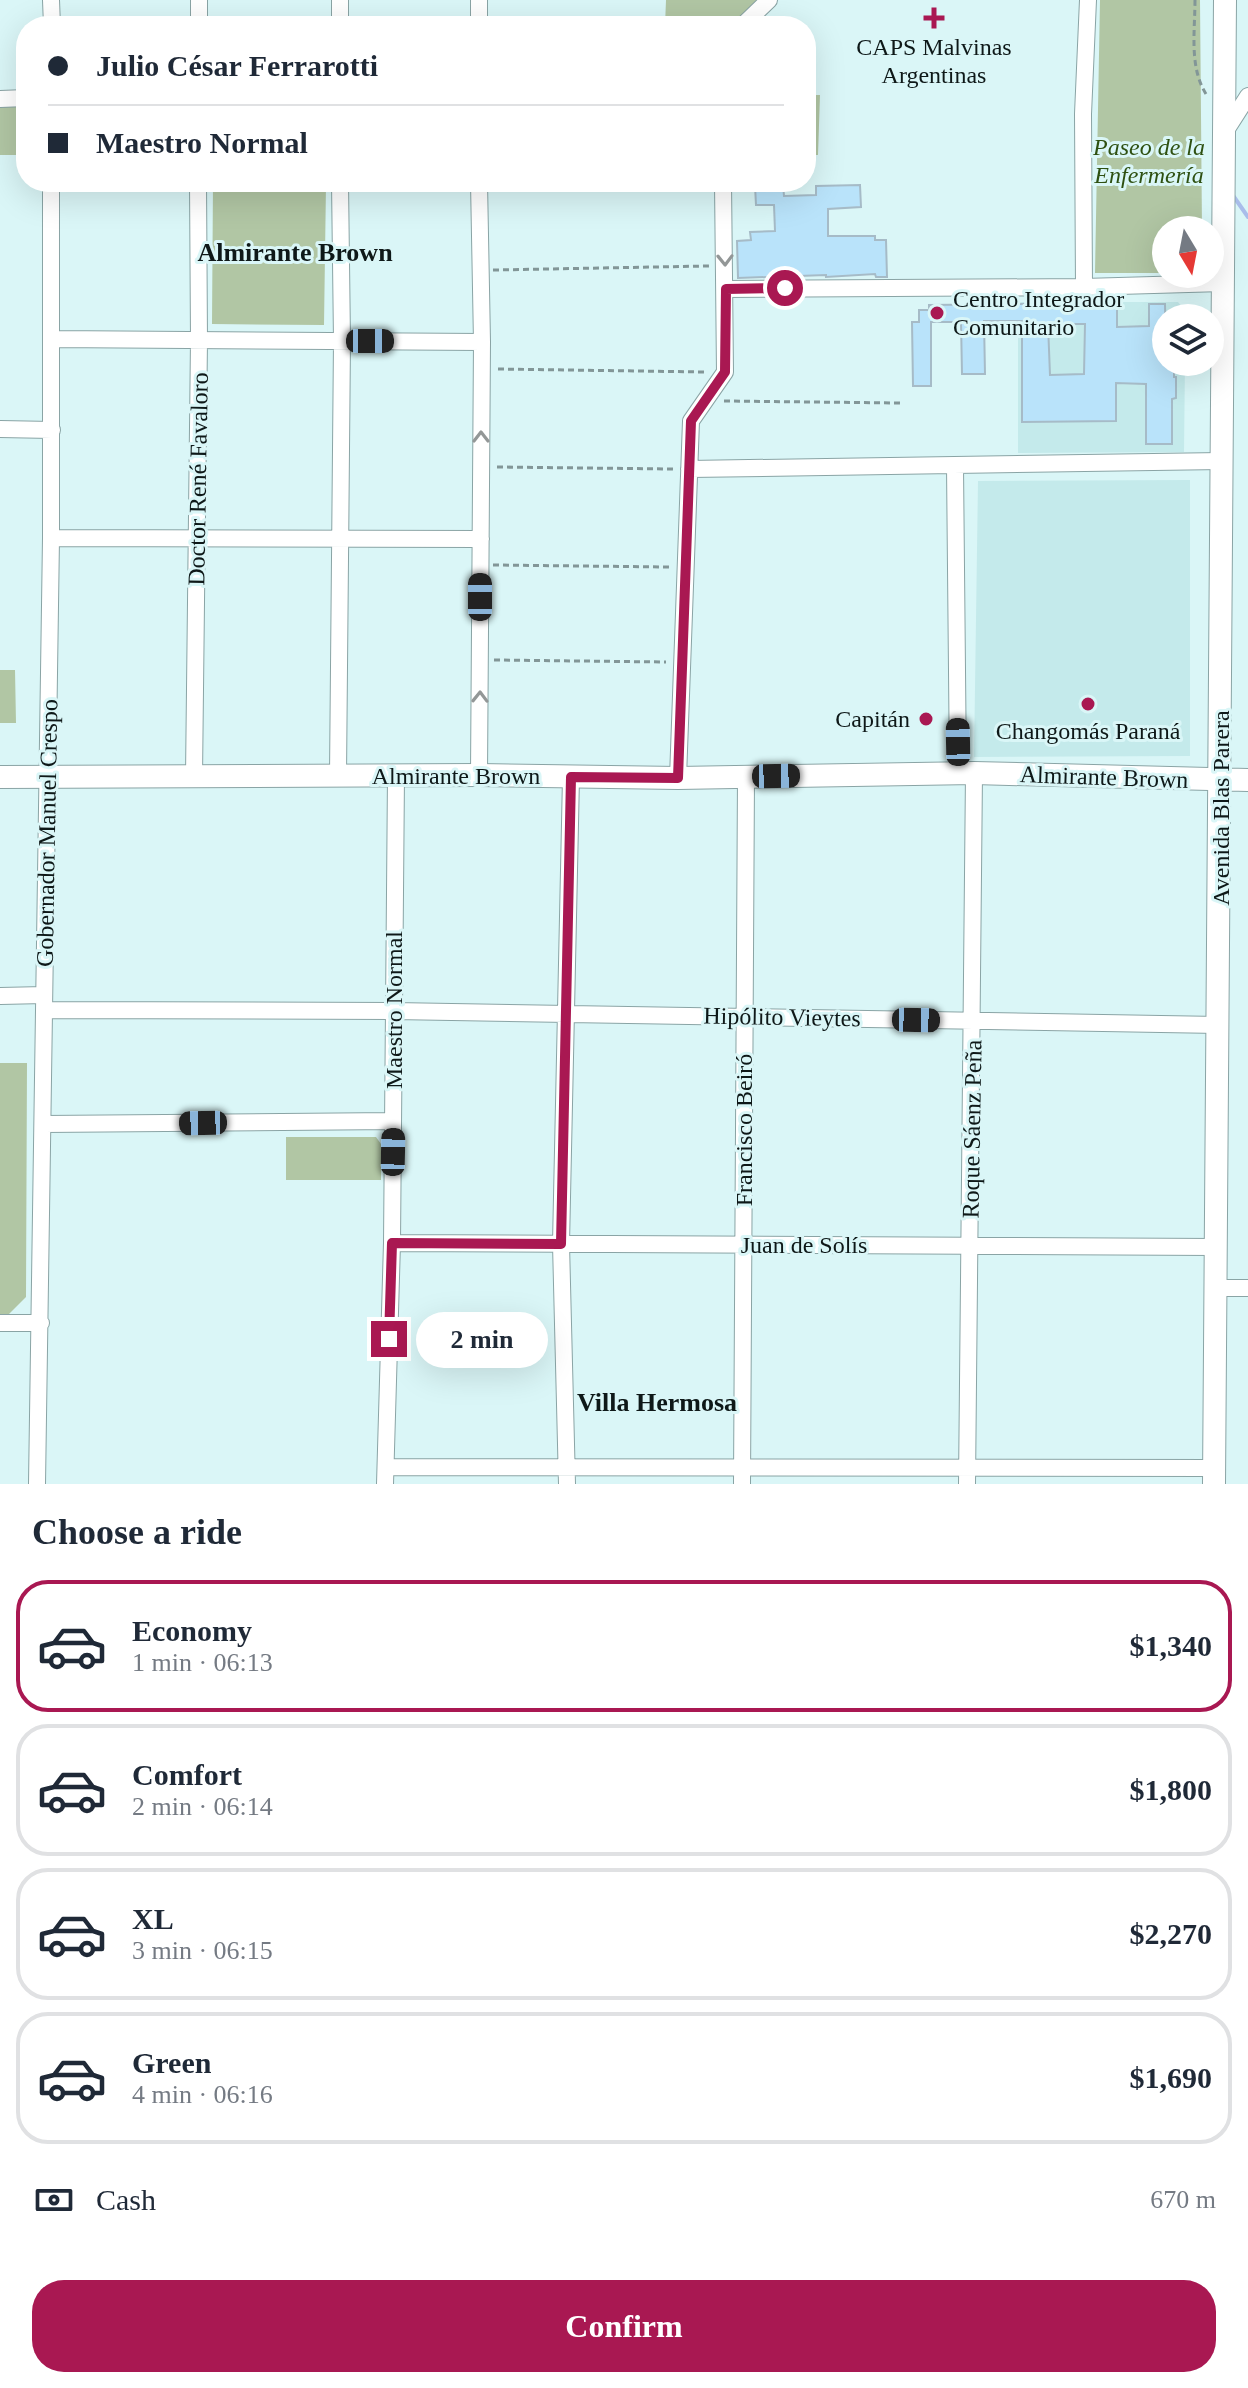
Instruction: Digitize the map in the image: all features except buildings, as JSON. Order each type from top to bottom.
[{"type":"main road","name":"Avenida Blas Parera","points":[[1224,216],[1225,0]]},
{"type":"main road","name":"Avenida Blas Parera","points":[[1214,1476],[1223,288]]},
{"type":"main road","name":"Almirante Brown","points":[[0,777],[479,775],[678,778],[966,773],[1248,780]]},
{"type":"street","points":[[752,16],[769,0]]},
{"type":"street","points":[[1084,287],[1083,114],[1088,0]]},
{"type":"street","points":[[1225,132],[1248,96]]},
{"type":"street","name":"Gobernador Manuel Crespo","points":[[37,1484],[49,778],[53,339],[51,192]]},
{"type":"street","name":"Doctor René Favaloro","points":[[194,777],[198,192]]},
{"type":"street","points":[[338,776],[342,341],[340,192]]},
{"type":"street","points":[[479,192],[482,369],[479,775]]},
{"type":"street","points":[[678,778],[691,421],[725,372],[723,192]]},
{"type":"street","points":[[726,289],[1152,285]]},
{"type":"street","points":[[53,339],[482,342]]},
{"type":"street","points":[[0,429],[52,430]]},
{"type":"street","points":[[689,469],[1222,461]]},
{"type":"street","name":"Roque Sáenz Peña","points":[[955,466],[973,1021],[968,1476]]},
{"type":"street","points":[[51,538],[481,539]]},
{"type":"street","name":"Maestro Normal","points":[[385,1476],[392,1243],[396,775]]},
{"type":"street","points":[[568,1476],[561,1244],[571,777]]},
{"type":"street","name":"Francisco Beiró","points":[[742,1476],[746,777]]},
{"type":"street","name":"Hipólito Vieytes","points":[[0,996],[44,1003],[1219,1025]]},
{"type":"street","points":[[44,1124],[393,1121]]},
{"type":"street","name":"Juan de Solís","points":[[392,1243],[1216,1247]]},
{"type":"street","points":[[1215,1288],[1248,1288]]},
{"type":"street","points":[[0,1323],[41,1323]]},
{"type":"street","points":[[385,1476],[1214,1476]]},
{"type":"path","points":[[1195,0],[1195,66],[1206,94]]},
{"type":"path","points":[[481,271],[725,266]]},
{"type":"path","points":[[482,369],[725,372]]},
{"type":"path","points":[[704,401],[901,403]]},
{"type":"path","points":[[481,467],[689,469]]},
{"type":"path","points":[[481,565],[685,568]]},
{"type":"path","points":[[480,660],[682,662]]},
{"type":"shaded area","points":[[1018,302],[1178,302],[1180,304],[1152,304],[1152,376],[1185,376],[1184,452],[1018,453]]},
{"type":"shaded area","name":"Changomás Paraná","points":[[1190,480],[1190,756],[974,757],[978,481]]},
{"type":"green space","points":[[666,0],[769,0],[752,16],[665,16]]},
{"type":"green space","name":"Paseo de la Enfermería","points":[[1100,0],[1200,0],[1202,216],[1152,216],[1152,273],[1095,273]]},
{"type":"green space","points":[[816,95],[820,95],[818,155]]},
{"type":"green space","points":[[16,98],[16,155],[0,155],[0,99]]},
{"type":"green space","points":[[213,192],[326,192],[324,325],[212,324]]},
{"type":"green space","points":[[0,670],[15,670],[16,723],[0,723]]},
{"type":"green space","points":[[0,1063],[27,1063],[26,1297],[9,1314],[0,1314]]},
{"type":"green space","points":[[286,1137],[376,1137],[381,1144],[381,1180],[286,1180]]},
{"type":"waterway","points":[[1232,194],[1248,217]]},
{"type":"place","name":"CAPS Malvinas Argentinas","points":[[934,18]]},
{"type":"place","name":"Centro Integrador Comunitario","points":[[937,313]]},
{"type":"place","name":"Changomás Paraná","points":[[1088,704]]},
{"type":"place","name":"Capitán","points":[[926,719]]},
{"type":"district","name":"Almirante Brown","points":[[295,252]]},
{"type":"district","name":"Villa Hermosa","points":[[657,1402]]},
{"type":"route","points":[[389,1339],[392,1243],[561,1244],[571,777],[678,778],[691,421],[725,372],[726,289],[785,288]]}]
